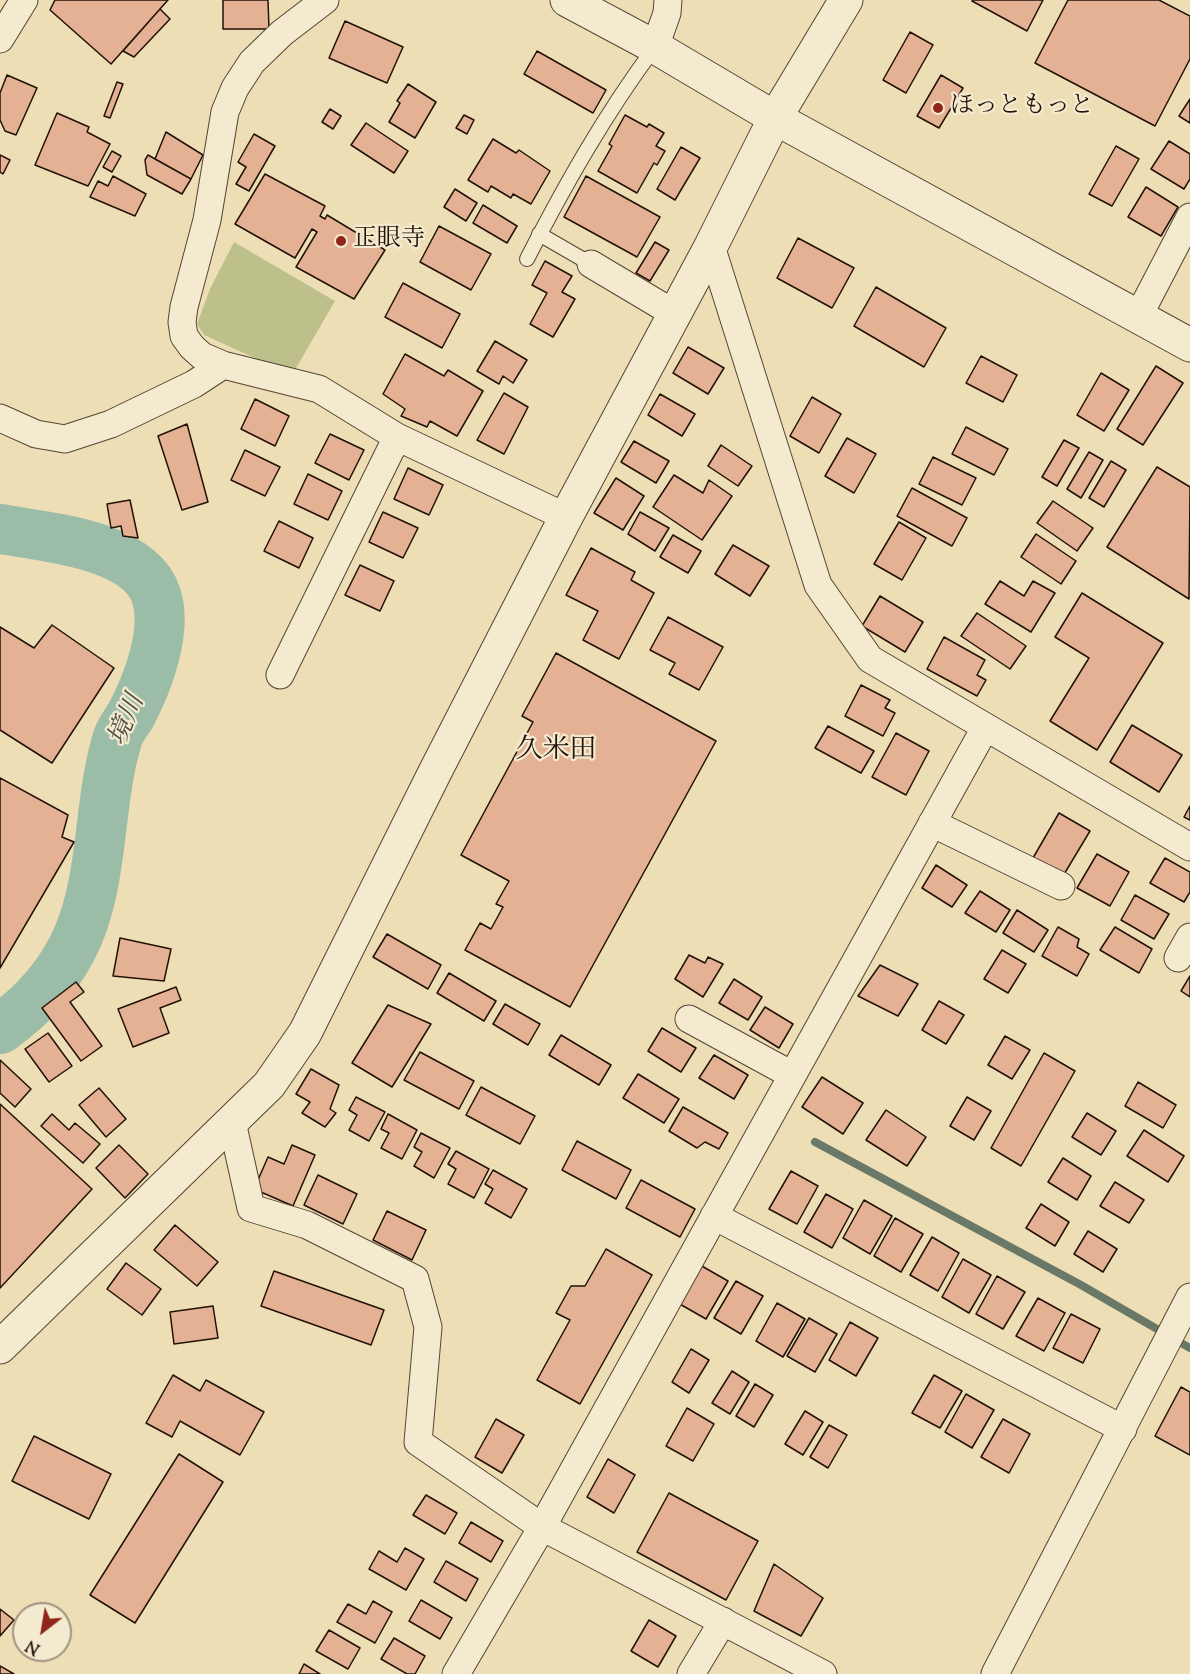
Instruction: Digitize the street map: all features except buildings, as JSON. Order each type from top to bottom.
[{"type":"street","points":[[0,39],[24,0]]},
{"type":"street","points":[[325,0],[282,33],[252,62],[235,88],[225,112],[207,220],[184,307],[182,322],[184,336],[202,356],[223,365],[319,389],[397,437],[566,517]]},
{"type":"street","points":[[567,0],[655,47],[775,118],[1190,345]]},
{"type":"street","points":[[655,47],[667,13],[668,0]]},
{"type":"street","points":[[0,1347],[269,1084],[305,1033],[435,772],[566,517],[675,315],[775,118],[846,0]]},
{"type":"street","points":[[1138,317],[1190,217]]},
{"type":"street","points":[[711,246],[818,585],[870,659],[1190,846]]},
{"type":"street","points":[[591,264],[675,315]]},
{"type":"street","points":[[0,417],[36,434],[66,439],[111,424],[194,384],[223,365]]},
{"type":"street","points":[[280,675],[397,437]]},
{"type":"street","points":[[456,1674],[542,1527],[985,728]]},
{"type":"street","points":[[932,823],[1061,886]]},
{"type":"street","points":[[689,1019],[792,1075]]},
{"type":"street","points":[[232,1122],[251,1208],[307,1225],[415,1279],[428,1327],[418,1442],[542,1527],[823,1674]]},
{"type":"street","points":[[714,1216],[1123,1429]]},
{"type":"street","points":[[995,1674],[1123,1429],[1180,1341],[1190,1297]]},
{"type":"street","points":[[691,1674],[723,1621]]},
{"type":"lane","points":[[526,259],[562,190],[596,133],[623,90],[655,47]]},
{"type":"lane","points":[[539,234],[591,264]]},
{"type":"green space","points":[[234,242],[335,301],[292,375],[204,335],[197,324],[210,289]]},
{"type":"waterway","name":"境川","points":[[0,529],[89,546],[131,564],[146,578],[156,595],[160,624],[150,671],[132,713],[117,740],[111,764],[97,864],[86,913],[78,936],[63,964],[45,988],[24,1010],[0,1029]]},
{"type":"waterway","points":[[815,1142],[1081,1285],[1190,1348]]},
{"type":"place","name":"ほっともっと","points":[[938,108]]},
{"type":"place","name":"正眼寺","points":[[341,241]]},
{"type":"district","name":"久米田","points":[[556,752]]}]
